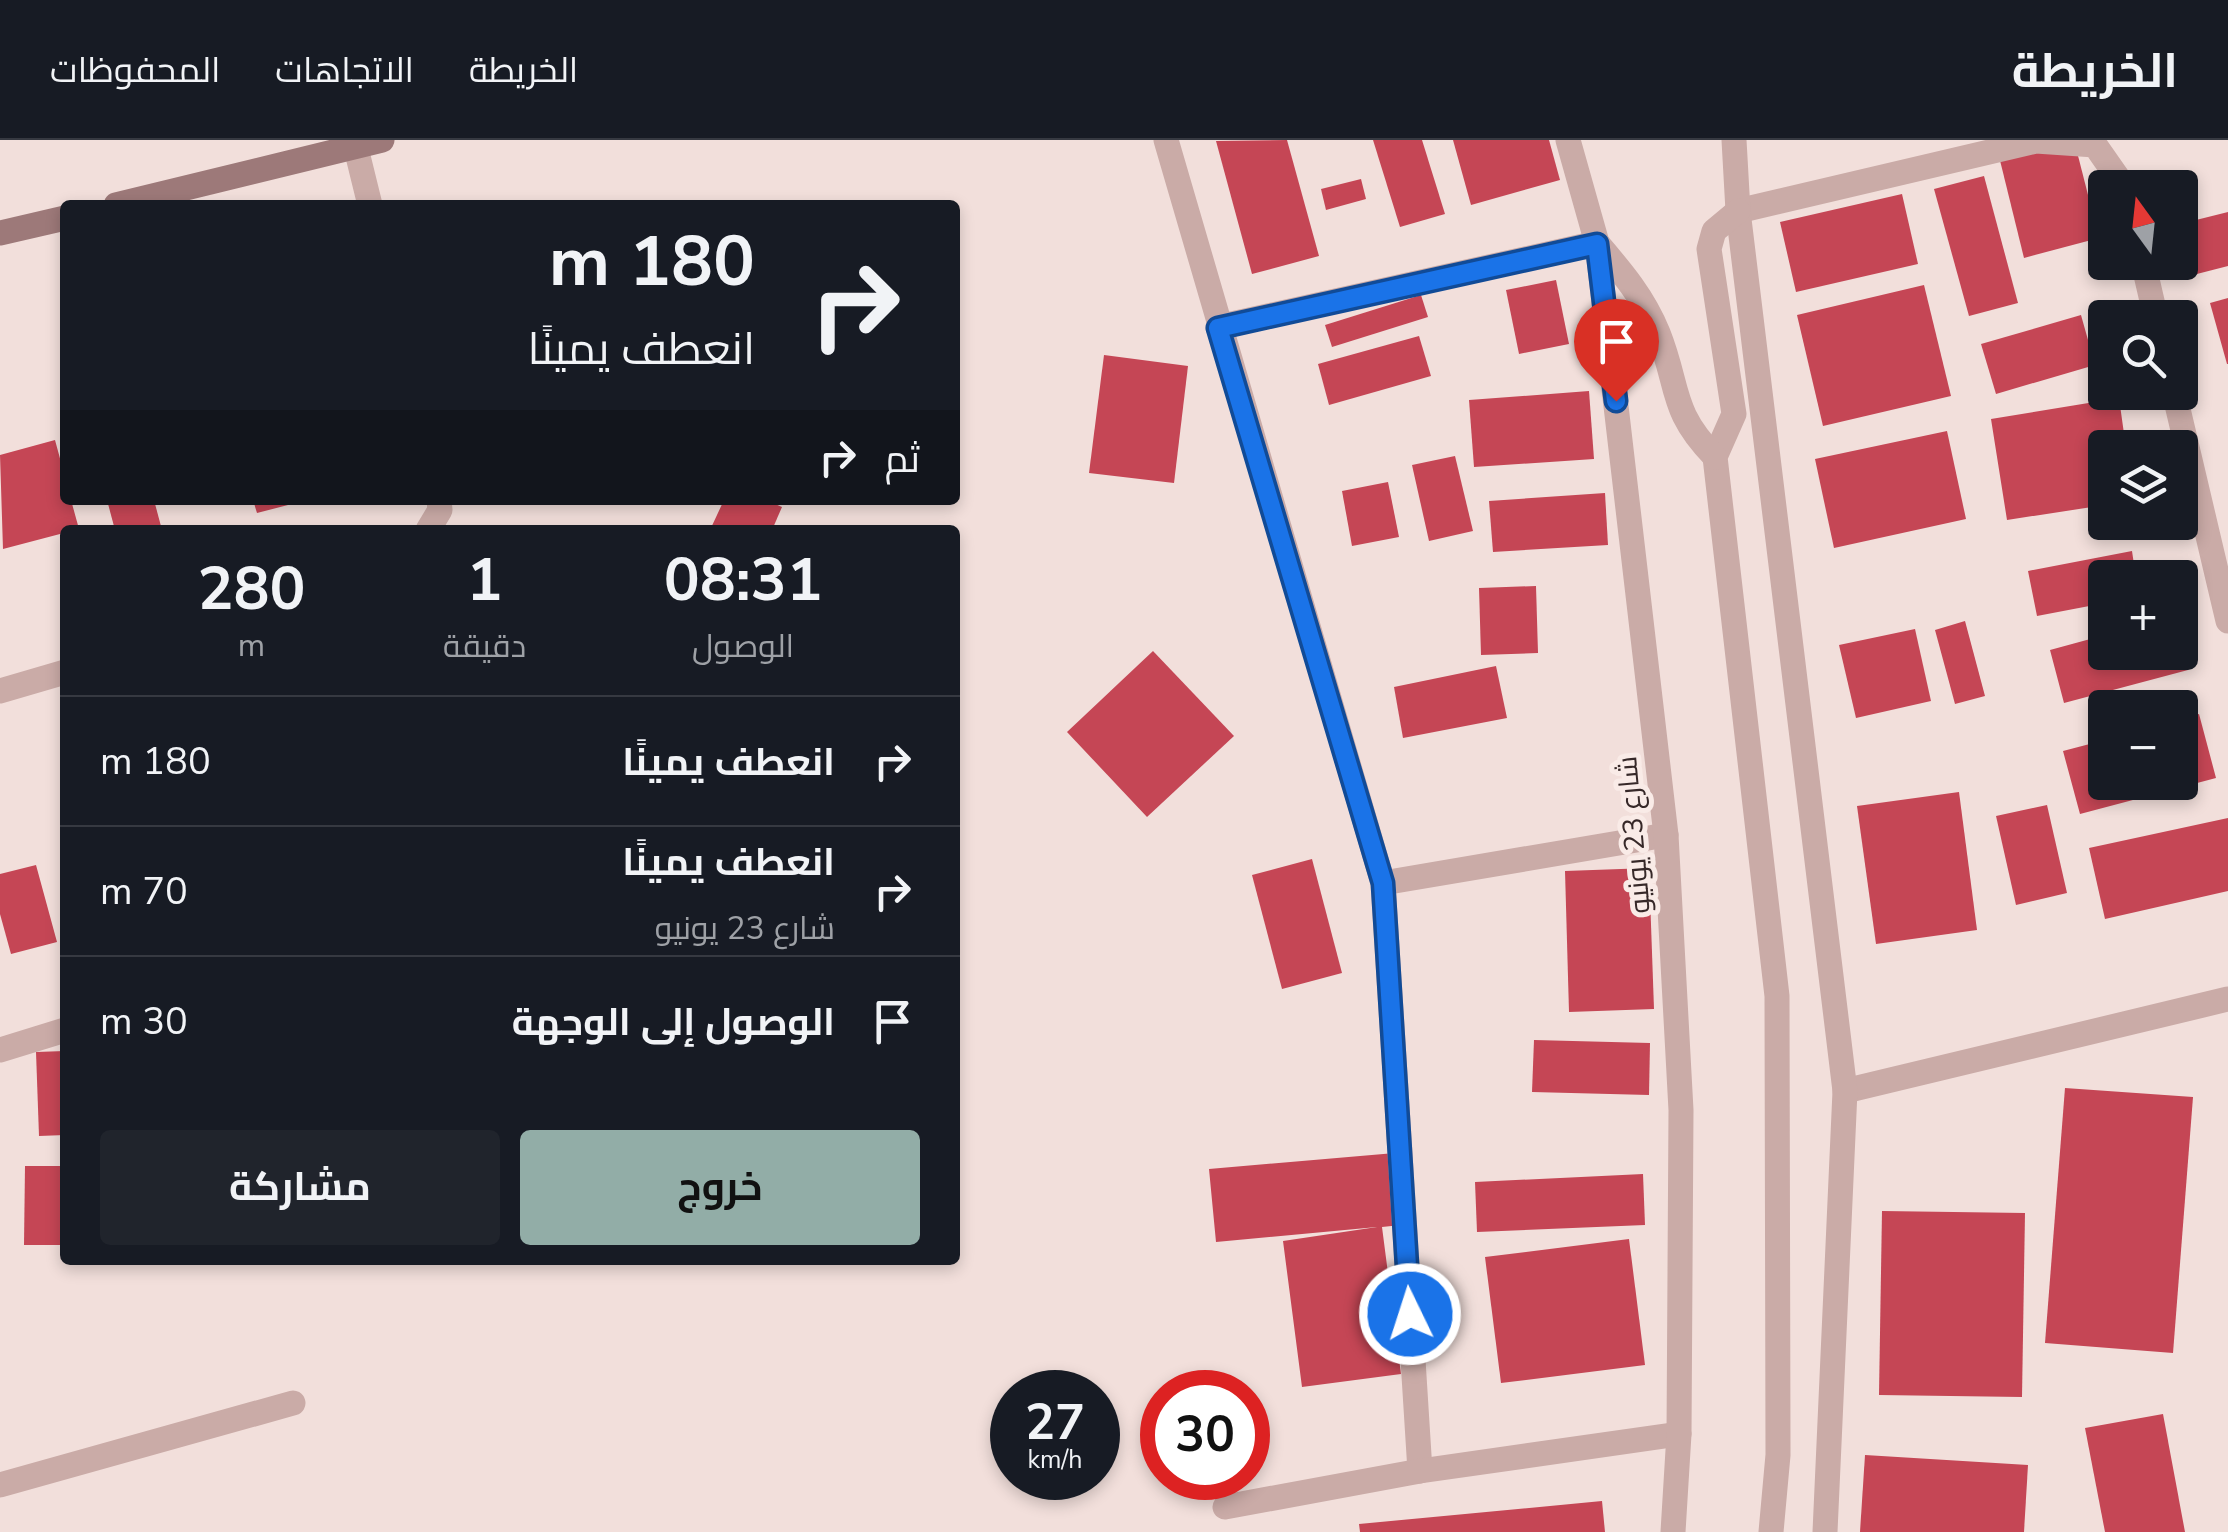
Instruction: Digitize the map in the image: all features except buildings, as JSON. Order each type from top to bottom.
[{"type":"main road","points":[[135,200],[354,143],[382,140]]},
{"type":"main road","points":[[0,234],[60,219]]},
{"type":"street","points":[[1166,140],[1383,883],[1420,1471]]},
{"type":"street","name":"شارع 23 يونيو","points":[[1568,140],[1597,244],[1666,835],[1681,1110],[1679,1434],[1673,1532]]},
{"type":"street","points":[[1734,140],[1738,211],[1845,1091],[1825,1532]]},
{"type":"street","points":[[1771,1532],[1778,1436],[1777,996],[1715,458],[1734,414],[1709,249],[1714,230],[1738,211],[2036,141],[2094,146],[2115,170]]},
{"type":"street","points":[[354,143],[369,200]]},
{"type":"street","points":[[1218,328],[1597,244],[1637,289],[1660,336],[1677,408],[1689,431],[1715,458]]},
{"type":"street","points":[[2178,410],[2228,621]]},
{"type":"street","points":[[0,691],[60,673]]},
{"type":"street","points":[[1383,883],[1666,835]]},
{"type":"street","points":[[1845,1091],[2228,1000]]},
{"type":"street","points":[[0,1050],[60,1032]]},
{"type":"street","points":[[0,1485],[293,1402]]},
{"type":"street","points":[[1224,1507],[1420,1471],[1679,1434]]},
{"type":"route","points":[[1410,1314],[1383,883],[1218,328],[1597,244],[1616,401]]}]
